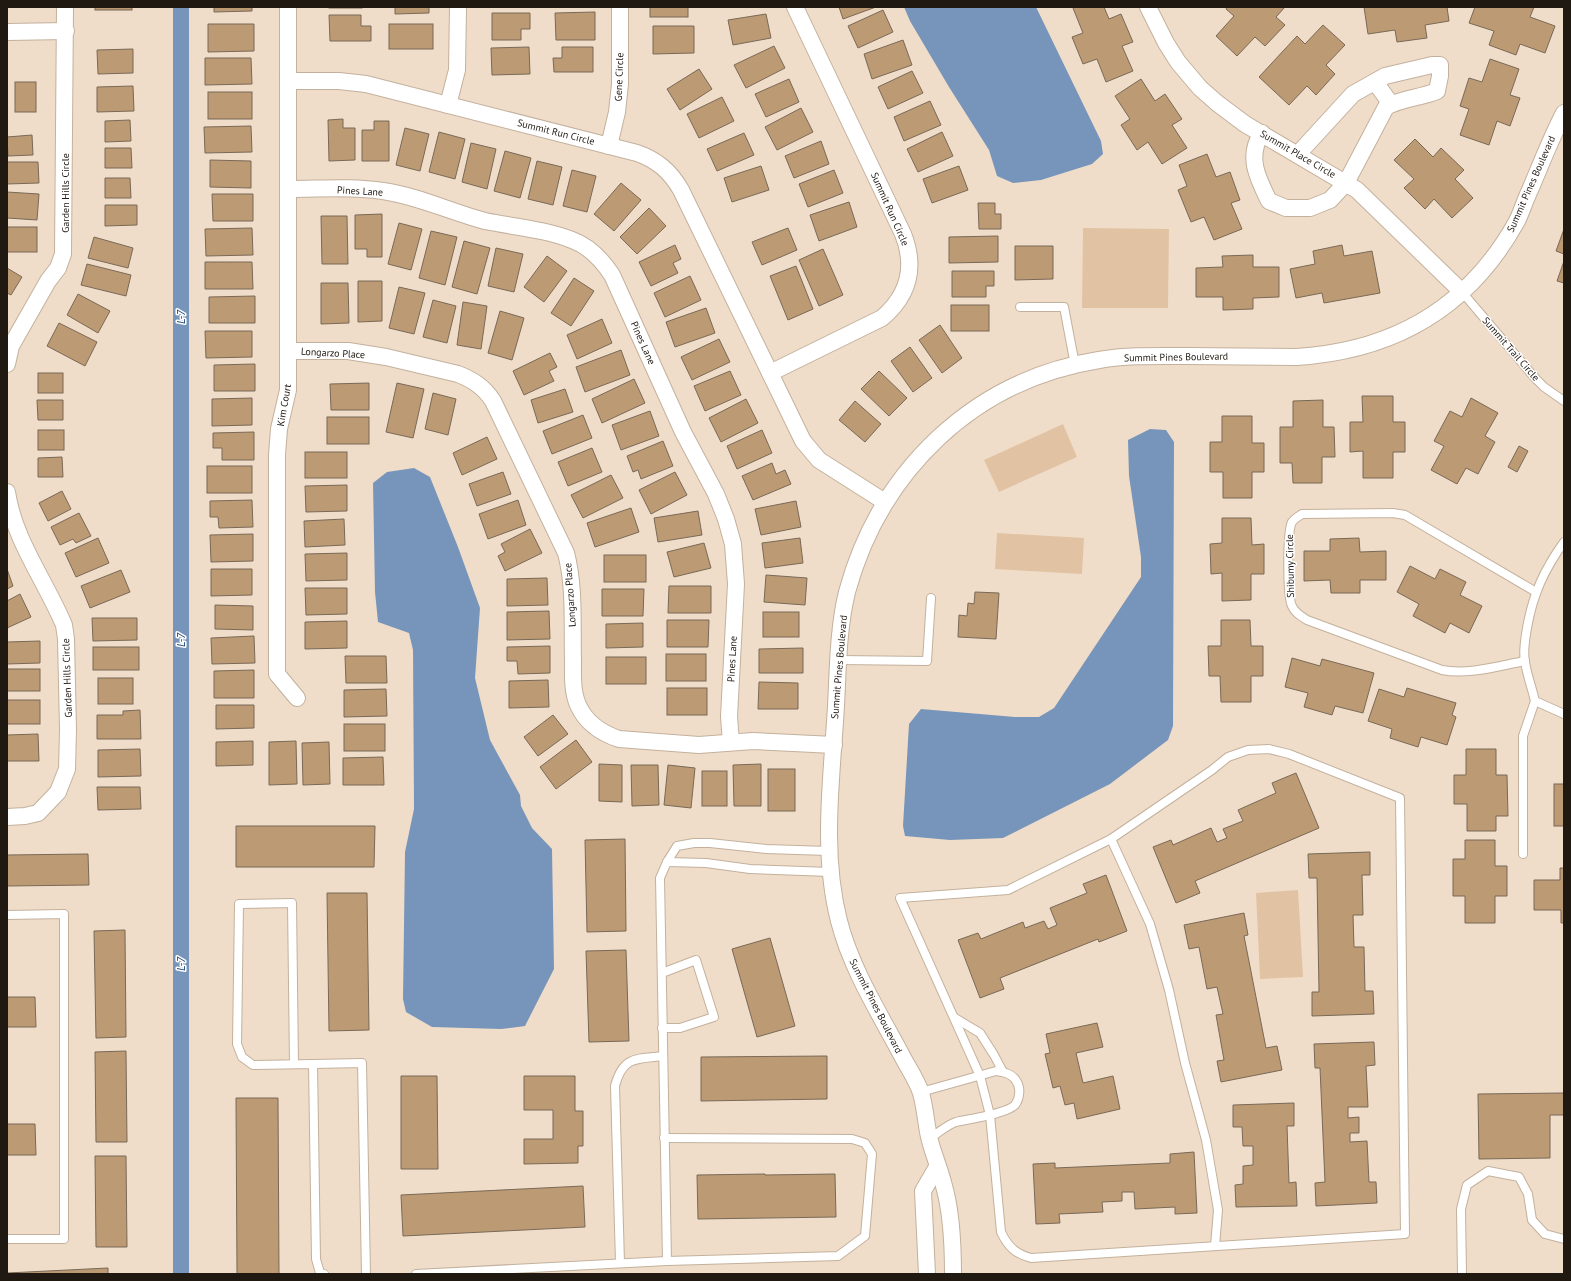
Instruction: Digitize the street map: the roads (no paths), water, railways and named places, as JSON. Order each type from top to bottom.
[{"type":"street","name":"Garden Hills Circle","points":[[7,364],[11,346],[48,281],[58,268],[63,254],[65,7]]},
{"type":"street","points":[[288,7],[288,81]]},
{"type":"street","points":[[448,105],[457,70],[458,7]]},
{"type":"street","name":"Gene Circle","points":[[609,146],[617,112],[620,84],[620,7]]},
{"type":"street","name":"Summit Run Circle","points":[[770,373],[882,318],[898,302],[904,291],[910,268],[910,256],[903,234],[794,7]]},
{"type":"street","name":"Summit Place Circle","points":[[1148,7],[1166,43],[1178,62],[1200,88],[1223,108],[1245,124],[1346,183],[1367,199],[1462,292]]},
{"type":"street","points":[[7,32],[66,31]]},
{"type":"street","points":[[1262,134],[1256,142],[1253,155],[1259,181],[1269,201],[1286,208],[1310,208],[1330,200],[1346,183],[1386,107],[1396,101],[1437,91],[1440,76],[1440,64],[1385,76],[1352,94],[1298,154]]},
{"type":"street","name":"Summit Run Circle","points":[[288,81],[339,81],[366,84],[648,157],[668,170],[675,180],[803,441],[810,451],[829,468],[885,502]]},
{"type":"street","name":"Kim Court","points":[[288,81],[289,351],[288,390],[279,429],[277,455],[277,674],[297,698]]},
{"type":"street","points":[[1374,82],[1391,104]]},
{"type":"street","name":"Summit Pines Boulevard","points":[[954,1274],[952,1236],[945,1186],[937,1167],[921,1092],[851,960],[834,898],[830,872],[828,851],[840,633],[848,588],[857,560],[872,525],[885,502],[906,472],[926,449],[960,419],[991,398],[1038,376],[1098,360],[1136,356],[1318,356],[1352,350],[1385,340],[1415,325],[1444,307],[1462,292],[1478,276],[1500,249],[1517,220],[1555,130],[1564,113]]},
{"type":"street","name":"Pines Lane","points":[[288,189],[359,189],[383,191],[413,198],[486,221],[545,232],[572,240],[591,251],[606,266],[612,275],[683,432],[716,494],[728,525],[733,544],[736,584],[729,717],[731,742]]},
{"type":"street","name":"Longarzo Place","points":[[289,351],[348,351],[386,356],[458,374],[479,384],[493,401],[566,553],[571,576],[574,683],[578,705],[590,723],[599,730],[608,736],[619,739],[699,745],[753,741],[834,745]]},
{"type":"street","name":"Garden Hills Circle","points":[[7,492],[10,511],[20,538],[64,625],[66,639],[68,730],[67,769],[58,792],[38,813],[25,816],[7,817]]},
{"type":"street","points":[[927,1274],[923,1191],[937,1167]]},
{"type":"lane","name":"Summit Trail Circle","points":[[1462,292],[1544,387],[1564,400]]},
{"type":"lane","points":[[1020,308],[1064,307],[1075,365]]},
{"type":"lane","name":"Shibumy Circle","points":[[1525,661],[1466,671],[1454,672],[1442,670],[1307,620],[1298,614],[1291,604],[1289,593],[1289,532],[1293,521],[1302,514],[1394,513],[1404,515],[1536,592]]},
{"type":"lane","points":[[1523,854],[1524,736],[1535,701],[1525,661],[1527,631],[1530,612],[1544,572],[1564,542]]},
{"type":"lane","points":[[839,660],[927,661],[931,598]]},
{"type":"lane","points":[[1535,701],[1564,714]]},
{"type":"lane","points":[[1269,749],[1289,754],[1400,798],[1405,1234],[1032,1258],[1021,1255],[1012,1250],[1005,1242],[1001,1232],[990,1115],[980,1076],[900,898],[1008,890],[1111,839],[1212,770],[1228,757],[1248,750],[1269,749]]},
{"type":"lane","points":[[1111,839],[1150,924],[1169,990],[1185,1063],[1206,1140],[1218,1210],[1214,1246]]},
{"type":"lane","points":[[666,1261],[660,878],[667,862],[677,846],[694,843],[766,849],[828,851]]},
{"type":"lane","points":[[667,862],[706,863],[750,869],[830,872]]},
{"type":"lane","points":[[294,1064],[292,902],[239,904],[237,1044],[242,1057],[253,1064],[294,1064],[313,1064],[362,1063],[366,1274]]},
{"type":"lane","points":[[7,915],[64,914],[64,1239],[7,1239]]},
{"type":"lane","points":[[662,973],[696,960],[714,1017],[680,1028],[662,1028]]},
{"type":"lane","points":[[955,1018],[980,1033],[1003,1072]]},
{"type":"lane","points":[[620,1263],[615,1086],[618,1075],[624,1066],[634,1059],[663,1056]]},
{"type":"lane","points":[[313,1064],[316,1259],[320,1273],[324,1274]]},
{"type":"lane","points":[[921,1092],[996,1071],[1010,1074],[1015,1079],[1020,1092],[1018,1100],[1014,1106],[990,1115],[954,1123],[930,1138]]},
{"type":"lane","points":[[416,1274],[666,1261],[838,1256],[865,1236],[872,1154],[865,1143],[852,1139],[664,1138]]},
{"type":"lane","points":[[1462,1274],[1461,1209],[1467,1185],[1488,1170],[1519,1177],[1528,1194],[1532,1220],[1544,1234],[1564,1239]]},
{"type":"water","points":[[904,7],[1036,7],[1101,141],[1103,154],[1092,164],[1041,180],[1013,183],[997,176],[989,150],[949,87],[910,21]]},
{"type":"water","points":[[1150,429],[1166,430],[1174,442],[1173,726],[1168,740],[1110,784],[1003,838],[950,840],[905,836],[903,826],[909,724],[921,709],[1015,717],[1039,717],[1054,708],[1141,577],[1141,557],[1129,476],[1128,440]]},
{"type":"water","points":[[414,468],[430,477],[480,608],[475,678],[490,740],[520,795],[521,806],[532,828],[552,849],[554,969],[525,1026],[501,1029],[432,1027],[406,1012],[403,999],[405,852],[414,809],[413,650],[409,633],[378,622],[375,592],[373,483],[387,472]]},
{"type":"waterway","name":"L-7","points":[[181,7],[181,1274]]}]
